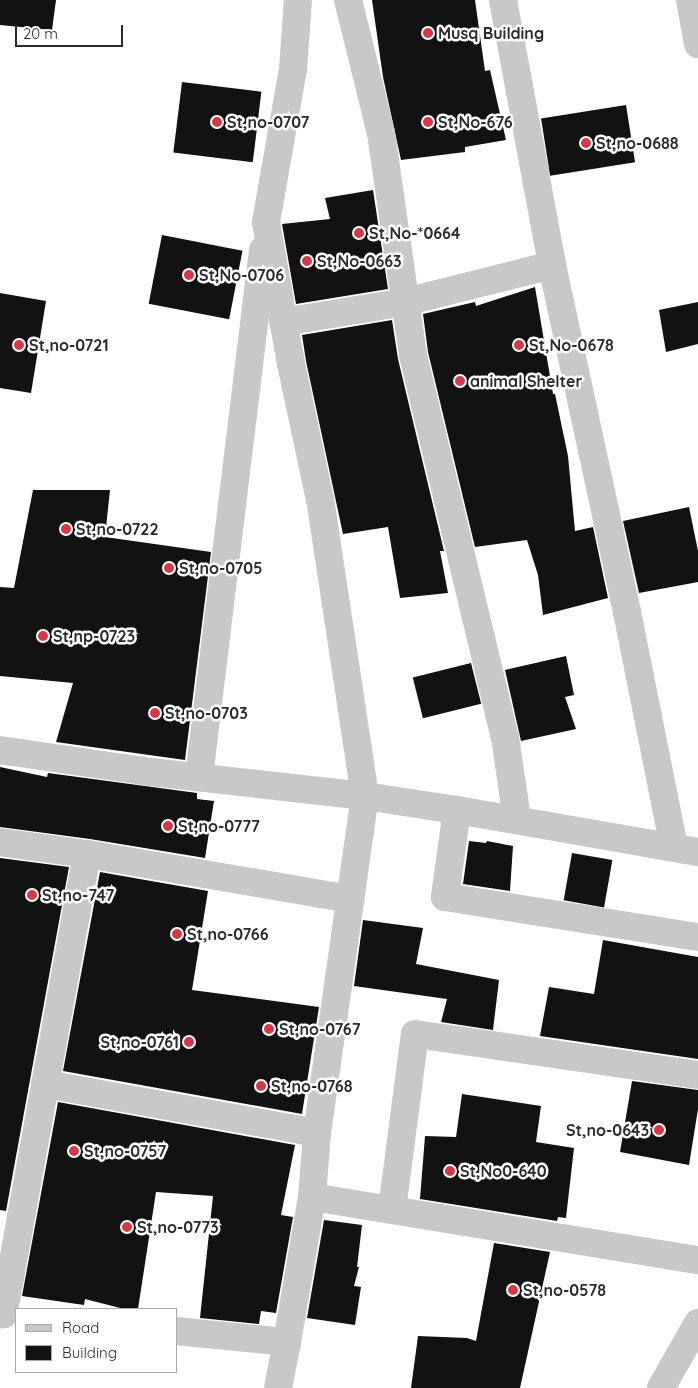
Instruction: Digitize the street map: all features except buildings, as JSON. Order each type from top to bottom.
[{"type":"street","points":[[199,777],[266,222],[293,69],[298,0]]},
{"type":"street","points":[[348,0],[381,133],[413,355],[505,737],[517,819]]},
{"type":"street","points":[[0,750],[199,777],[365,796],[517,819],[686,849],[625,602],[552,265],[503,0]]},
{"type":"street","points":[[690,0],[698,44]]},
{"type":"street","points":[[266,222],[320,500],[365,796],[317,1133],[312,1197],[278,1388]]},
{"type":"street","points":[[284,322],[405,302],[552,265]]},
{"type":"street","points":[[457,810],[445,898],[698,937]]},
{"type":"street","points":[[0,842],[88,854],[350,899]]},
{"type":"street","points":[[6,1314],[45,1084],[88,854]]},
{"type":"street","points":[[392,1210],[415,1034],[698,1075]]},
{"type":"street","points":[[45,1084],[317,1133]]},
{"type":"street","points":[[312,1197],[698,1260]]},
{"type":"street","points":[[662,1388],[698,1323]]},
{"type":"street","points":[[178,1331],[287,1342]]},
{"type":"place","name":"Musq Building","points":[[428,33]]},
{"type":"place","name":"St,no-0707","points":[[217,122]]},
{"type":"place","name":"St,No-676","points":[[428,122]]},
{"type":"place","name":"St,no-0688","points":[[586,143]]},
{"type":"place","name":"St,No-*0664","points":[[359,233]]},
{"type":"place","name":"St,No-0663","points":[[307,261]]},
{"type":"place","name":"St,No-0706","points":[[189,275]]},
{"type":"place","name":"St,no-0721","points":[[19,345]]},
{"type":"place","name":"St,No-0678","points":[[519,345]]},
{"type":"place","name":"animal Shelter","points":[[460,381]]},
{"type":"place","name":"St,no-0722","points":[[66,529]]},
{"type":"place","name":"St,no-0705","points":[[169,568]]},
{"type":"place","name":"St,np-0723","points":[[43,636]]},
{"type":"place","name":"St,no-0703","points":[[155,713]]},
{"type":"place","name":"St,no-0777","points":[[168,826]]},
{"type":"place","name":"St,no-747","points":[[32,895]]},
{"type":"place","name":"St,no-0766","points":[[177,934]]},
{"type":"place","name":"St,no-0767","points":[[269,1029]]},
{"type":"place","name":"St,no-0761","points":[[189,1042]]},
{"type":"place","name":"St,no-0768","points":[[261,1086]]},
{"type":"place","name":"St,no-0643","points":[[659,1130]]},
{"type":"place","name":"St,no-0757","points":[[74,1151]]},
{"type":"place","name":"St,No0-640","points":[[450,1171]]},
{"type":"place","name":"St,no-0773","points":[[127,1227]]},
{"type":"place","name":"St,no-0578","points":[[513,1290]]}]
